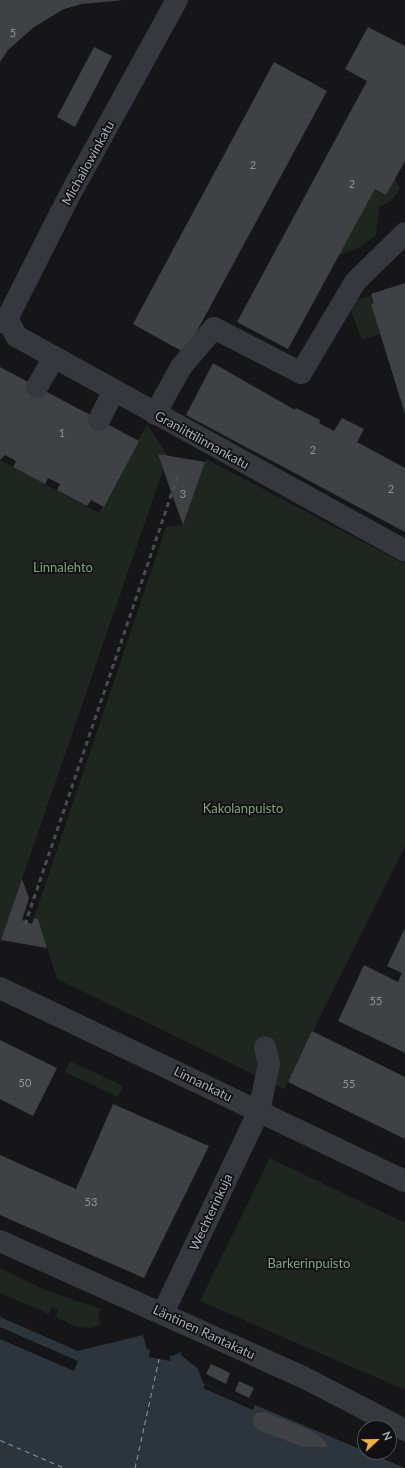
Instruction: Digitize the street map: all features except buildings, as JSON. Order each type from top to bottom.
[{"type":"street","name":"Michailowinkatu","points":[[4,321],[10,313],[68,198],[177,0]]},
{"type":"street","points":[[155,414],[181,367],[214,328],[301,373],[355,282],[405,233]]},
{"type":"street","name":"Graniittilinnankatu","points":[[4,321],[16,336],[405,551]]},
{"type":"street","points":[[37,387],[54,357]]},
{"type":"street","points":[[100,420],[114,391]]},
{"type":"street","name":"Linnankatu","points":[[0,988],[405,1181]]},
{"type":"street","name":"Wechterinkuja","points":[[163,1313],[259,1111],[269,1064],[265,1047]]},
{"type":"street","name":"Läntinen Rantakatu","points":[[0,1241],[303,1377],[405,1430]]},
{"type":"green space","points":[[395,179],[400,189],[391,201],[379,207],[376,235],[360,247],[339,255],[375,189],[386,195]]},
{"type":"green space","points":[[371,296],[374,303],[371,304],[380,334],[362,340],[351,311],[356,300]]},
{"type":"green space","name":"Linnalehto","points":[[147,424],[168,456],[158,454],[163,470],[0,943],[0,460],[99,513]]},
{"type":"green space","name":"Kakolanpuisto","points":[[206,459],[405,564],[405,846],[284,1089],[57,979],[38,919],[34,918],[166,527],[183,525]]},
{"type":"green space","points":[[70,1061],[123,1086],[118,1097],[65,1072]]},
{"type":"green space","name":"Barkerinpuisto","points":[[270,1158],[405,1223],[405,1390],[200,1301]]},
{"type":"green space","points":[[0,1268],[45,1290],[101,1309],[98,1315],[101,1324],[92,1328],[77,1327],[56,1317],[58,1310],[52,1307],[49,1314],[0,1293]]},
{"type":"shaded area","points":[[0,1317],[78,1351],[143,1335],[147,1349],[173,1356],[181,1352],[181,1355],[198,1369],[203,1383],[357,1448],[357,1460],[386,1460],[405,1468],[0,1468]]},
{"type":"pier","points":[[0,1327],[78,1361],[74,1371],[0,1339]]},
{"type":"pier","points":[[150,1348],[171,1354],[170,1361],[149,1357]]},
{"type":"pier","points":[[205,1384],[255,1405],[253,1410],[203,1388]]},
{"type":"ferry route","points":[[135,1468],[159,1359]]},
{"type":"ferry route","points":[[0,1440],[65,1468]]},
{"type":"railway","points":[[25,924],[178,475]]}]
